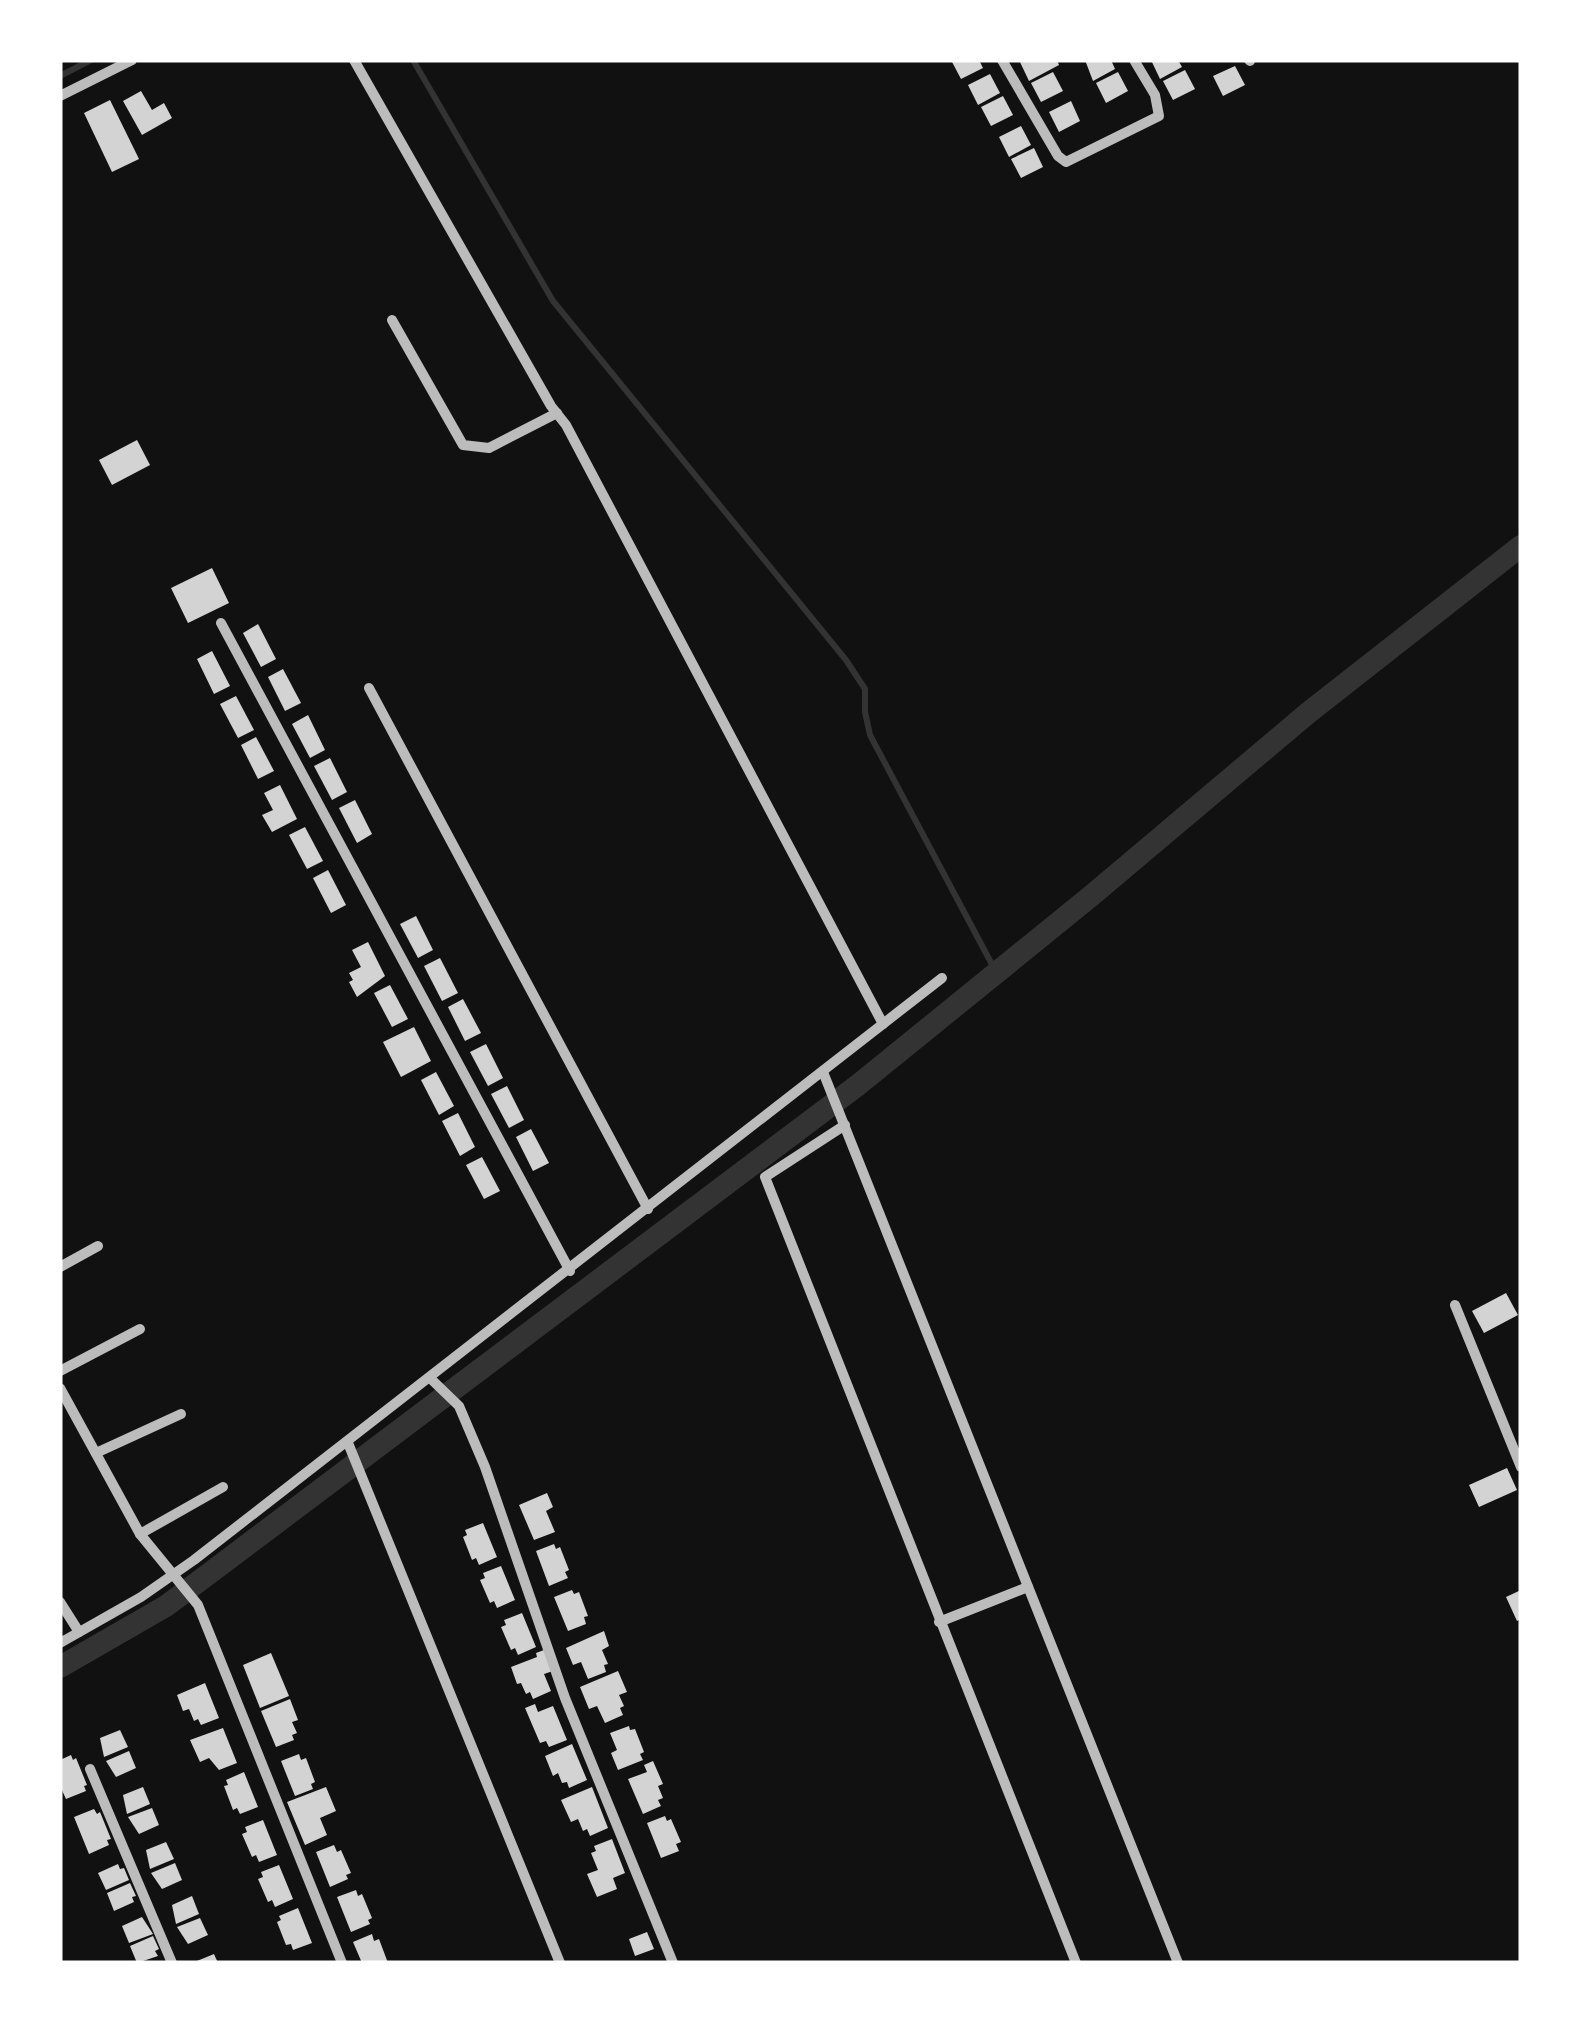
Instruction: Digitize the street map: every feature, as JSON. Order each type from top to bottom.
[{"type":"street","points":[[60,96],[132,60]]},
{"type":"street","points":[[354,60],[566,425],[884,1024]]},
{"type":"street","points":[[1002,60],[1058,156],[1066,162],[1159,116],[1155,95],[1134,60]]},
{"type":"street","points":[[392,320],[462,444],[490,448],[557,413]]},
{"type":"street","points":[[222,623],[570,1271]]},
{"type":"street","points":[[368,688],[648,1209]]},
{"type":"street","points":[[60,1643],[174,1575],[349,1444],[648,1209],[826,1077],[942,978]]},
{"type":"street","points":[[826,1077],[1178,1963]]},
{"type":"street","points":[[843,1121],[766,1177],[938,1622],[1076,1963]]},
{"type":"street","points":[[60,1267],[98,1246]]},
{"type":"street","points":[[1455,1305],[1521,1468]]},
{"type":"street","points":[[60,1371],[140,1329]]},
{"type":"street","points":[[432,1380],[459,1406],[486,1467],[566,1698],[673,1963]]},
{"type":"street","points":[[60,1388],[140,1534],[198,1604],[342,1963]]},
{"type":"street","points":[[96,1453],[181,1414]]},
{"type":"street","points":[[349,1444],[560,1963]]},
{"type":"street","points":[[140,1534],[223,1487]]},
{"type":"street","points":[[938,1622],[1028,1587]]},
{"type":"street","points":[[60,1603],[79,1632]]},
{"type":"street","points":[[90,1769],[172,1963]]},
{"type":"building","points":[[951,60],[979,60],[983,68],[961,79]]},
{"type":"building","points":[[1019,60],[1057,60],[1059,65],[1029,81]]},
{"type":"building","points":[[1085,60],[1111,60],[1115,69],[1093,81]]},
{"type":"building","points":[[1151,60],[1178,60],[1182,67],[1160,79]]},
{"type":"building","points":[[1235,66],[1245,85],[1223,96],[1213,76]]},
{"type":"building","points":[[1185,70],[1195,89],[1173,100],[1163,81]]},
{"type":"building","points":[[1053,72],[1063,91],[1041,102],[1031,83]]},
{"type":"building","points":[[1118,72],[1128,91],[1106,103],[1096,83]]},
{"type":"building","points":[[990,74],[1000,93],[978,105],[968,85]]},
{"type":"building","points":[[141,91],[152,110],[164,103],[172,118],[142,135],[123,101]]},
{"type":"building","points":[[1003,96],[1013,115],[991,126],[981,107]]},
{"type":"building","points":[[110,100],[139,159],[112,172],[84,113]]},
{"type":"building","points":[[1071,101],[1080,121],[1059,132],[1049,112]]},
{"type":"building","points":[[1021,126],[1031,145],[1009,157],[999,137]]},
{"type":"building","points":[[1034,148],[1043,167],[1021,178],[1011,159]]},
{"type":"building","points":[[137,440],[150,465],[112,485],[99,460]]},
{"type":"building","points":[[212,568],[229,603],[188,623],[171,588]]},
{"type":"building","points":[[258,624],[276,659],[261,667],[243,633]]},
{"type":"building","points":[[212,651],[230,686],[214,694],[197,659]]},
{"type":"building","points":[[283,669],[301,703],[285,711],[268,677]]},
{"type":"building","points":[[236,696],[254,730],[238,738],[220,704]]},
{"type":"building","points":[[308,715],[325,750],[310,758],[292,724]]},
{"type":"building","points":[[256,737],[274,771],[258,779],[241,745]]},
{"type":"building","points":[[330,758],[347,792],[332,800],[314,766]]},
{"type":"building","points":[[280,785],[297,819],[272,832],[262,815],[273,810],[264,793]]},
{"type":"building","points":[[355,800],[372,834],[357,843],[339,808]]},
{"type":"building","points":[[305,827],[323,861],[307,869],[289,835]]},
{"type":"building","points":[[328,870],[346,905],[331,913],[313,878]]},
{"type":"building","points":[[416,916],[433,950],[418,958],[400,924]]},
{"type":"building","points":[[368,942],[385,976],[357,997],[349,973],[361,967],[352,950]]},
{"type":"building","points":[[440,958],[458,993],[442,1001],[424,966]]},
{"type":"building","points":[[390,985],[408,1019],[392,1027],[374,993]]},
{"type":"building","points":[[463,999],[481,1033],[465,1041],[448,1007]]},
{"type":"building","points":[[414,1027],[431,1061],[401,1077],[383,1042]]},
{"type":"building","points":[[486,1044],[503,1078],[488,1086],[470,1052]]},
{"type":"building","points":[[436,1072],[454,1106],[439,1115],[421,1080]]},
{"type":"building","points":[[507,1086],[524,1120],[509,1128],[491,1094]]},
{"type":"building","points":[[458,1113],[475,1147],[460,1156],[442,1121]]},
{"type":"building","points":[[531,1129],[549,1163],[533,1171],[516,1137]]},
{"type":"building","points":[[482,1157],[500,1191],[484,1199],[466,1165]]},
{"type":"building","points":[[1506,1293],[1518,1315],[1484,1333],[1472,1311]]},
{"type":"building","points":[[1507,1468],[1517,1490],[1479,1507],[1469,1485]]},
{"type":"building","points":[[547,1493],[553,1507],[546,1511],[555,1532],[534,1540],[519,1505]]},
{"type":"building","points":[[483,1523],[497,1557],[479,1565],[476,1558],[472,1560],[463,1537],[467,1535],[465,1530]]},
{"type":"building","points":[[554,1544],[556,1549],[560,1547],[569,1570],[565,1572],[568,1578],[549,1586],[536,1551]]},
{"type":"building","points":[[501,1566],[515,1600],[497,1608],[494,1601],[490,1603],[480,1580],[485,1578],[483,1573]]},
{"type":"building","points":[[572,1590],[574,1594],[579,1592],[588,1616],[584,1617],[586,1624],[568,1631],[554,1597]]},
{"type":"building","points":[[1521,1590],[1521,1619],[1517,1621],[1506,1597]]},
{"type":"building","points":[[522,1613],[536,1647],[518,1655],[515,1648],[511,1650],[501,1627],[506,1625],[504,1620]]},
{"type":"building","points":[[604,1631],[609,1646],[602,1650],[608,1664],[604,1665],[606,1672],[588,1679],[581,1662],[573,1665],[566,1648]]},
{"type":"building","points":[[544,1650],[553,1671],[544,1674],[551,1691],[533,1699],[521,1683],[517,1684],[511,1667],[537,1657],[536,1653]]},
{"type":"building","points":[[271,1653],[289,1696],[260,1708],[243,1665]]},
{"type":"building","points":[[618,1671],[627,1692],[619,1695],[623,1715],[605,1723],[597,1706],[589,1709],[580,1687]]},
{"type":"building","points":[[205,1683],[219,1718],[201,1725],[198,1719],[194,1721],[189,1709],[183,1711],[177,1695]]},
{"type":"building","points":[[290,1699],[298,1720],[292,1722],[297,1733],[292,1735],[294,1740],[276,1747],[261,1711]]},
{"type":"building","points":[[535,1704],[538,1712],[553,1706],[567,1740],[549,1747],[546,1741],[540,1743],[525,1708]]},
{"type":"building","points":[[629,1726],[630,1730],[635,1729],[643,1760],[618,1770],[611,1753],[617,1750],[610,1733]]},
{"type":"building","points":[[223,1728],[237,1763],[219,1770],[209,1758],[200,1762],[190,1740]]},
{"type":"building","points":[[120,1730],[128,1747],[104,1757],[100,1738]]},
{"type":"building","points":[[572,1744],[587,1780],[569,1788],[558,1773],[553,1776],[545,1756]]},
{"type":"building","points":[[129,1751],[136,1768],[116,1777],[106,1761]]},
{"type":"building","points":[[299,1754],[301,1760],[306,1758],[315,1782],[311,1784],[313,1789],[295,1796],[281,1761]]},
{"type":"building","points":[[71,1755],[87,1785],[86,1791],[66,1799],[60,1786],[60,1760]]},
{"type":"building","points":[[653,1761],[663,1784],[658,1786],[663,1798],[658,1800],[661,1806],[643,1814],[628,1779],[647,1772],[644,1765]]},
{"type":"building","points":[[244,1772],[258,1807],[240,1814],[237,1808],[233,1810],[224,1786],[228,1785],[226,1780]]},
{"type":"building","points":[[143,1787],[150,1804],[127,1814],[123,1795]]},
{"type":"building","points":[[326,1787],[336,1811],[320,1818],[327,1835],[305,1845],[287,1802]]},
{"type":"building","points":[[592,1787],[608,1828],[590,1836],[578,1819],[571,1822],[561,1800]]},
{"type":"building","points":[[152,1808],[159,1825],[139,1834],[128,1817]]},
{"type":"building","points":[[94,1809],[97,1814],[100,1812],[111,1839],[107,1840],[109,1845],[89,1854],[74,1817]]},
{"type":"building","points":[[665,1816],[667,1821],[671,1819],[681,1842],[676,1844],[679,1851],[661,1858],[647,1823]]},
{"type":"building","points":[[263,1820],[277,1855],[259,1862],[256,1855],[252,1857],[242,1834],[247,1832],[245,1827]]},
{"type":"building","points":[[612,1839],[625,1873],[613,1878],[617,1889],[597,1897],[587,1874],[598,1870],[591,1853],[596,1851],[594,1846]]},
{"type":"building","points":[[166,1842],[174,1859],[150,1869],[146,1850]]},
{"type":"building","points":[[334,1845],[337,1852],[341,1850],[351,1873],[346,1875],[348,1879],[330,1887],[316,1852]]},
{"type":"building","points":[[175,1863],[182,1880],[162,1889],[151,1873]]},
{"type":"building","points":[[118,1864],[129,1880],[106,1890],[98,1873]]},
{"type":"building","points":[[279,1865],[293,1899],[275,1907],[272,1900],[268,1902],[258,1879],[263,1877],[261,1872]]},
{"type":"building","points":[[130,1883],[136,1896],[132,1897],[134,1902],[114,1911],[107,1893]]},
{"type":"building","points":[[356,1890],[358,1896],[362,1894],[372,1918],[368,1920],[370,1924],[351,1932],[337,1897]]},
{"type":"building","points":[[192,1896],[199,1914],[176,1924],[172,1905]]},
{"type":"building","points":[[298,1908],[312,1943],[293,1950],[291,1944],[286,1945],[277,1922],[281,1920],[279,1916]]},
{"type":"building","points":[[142,1917],[153,1934],[129,1943],[122,1926]]},
{"type":"building","points":[[200,1918],[208,1935],[188,1944],[177,1927]]},
{"type":"building","points":[[647,1932],[654,1949],[635,1956],[629,1939]]},
{"type":"building","points":[[372,1934],[374,1941],[379,1939],[388,1963],[362,1963],[353,1942]]},
{"type":"building","points":[[153,1936],[158,1956],[137,1963],[130,1946]]},
{"type":"building","points":[[214,1954],[218,1963],[192,1963]]},
{"type":"waterway","points":[[60,76],[91,60]]},
{"type":"waterway","points":[[413,60],[553,301],[846,660],[865,689],[870,735],[996,972]]},
{"type":"waterway","points":[[60,1667],[166,1606],[858,1085],[1308,713],[1521,546]]}]
